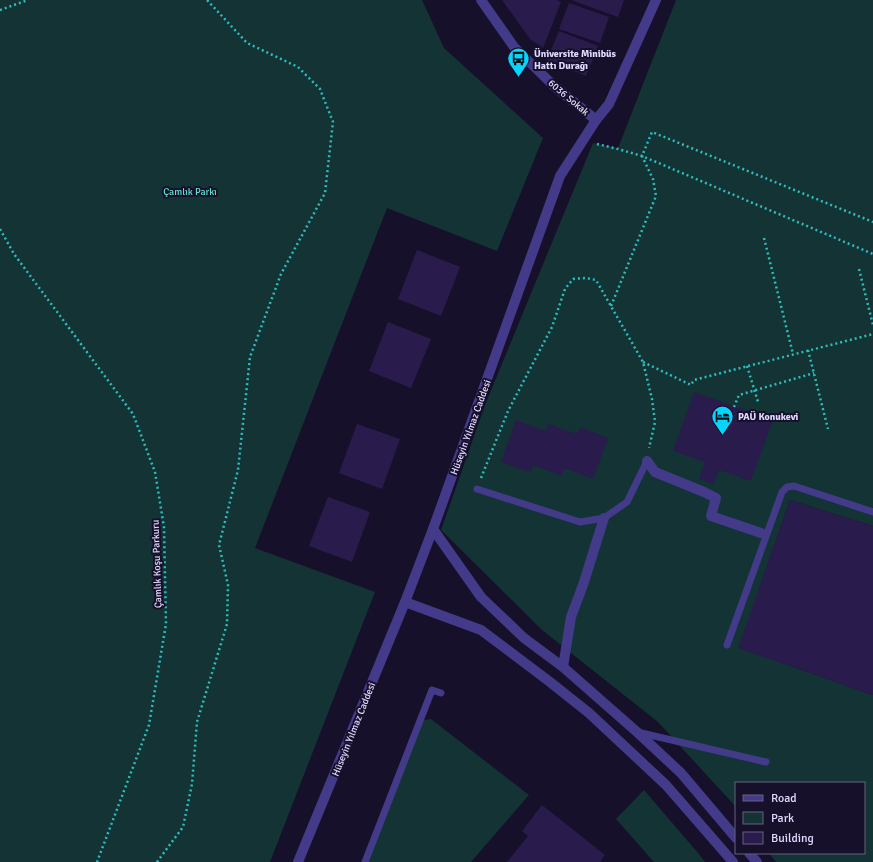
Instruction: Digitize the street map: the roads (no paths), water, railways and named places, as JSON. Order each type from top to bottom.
[{"type":"street","name":"6036 Sokak","points":[[481,0],[514,47],[553,85],[596,120]]},
{"type":"street","name":"Hüseyin Yılmaz Caddesi","points":[[298,862],[405,602],[433,529],[560,176],[596,120],[609,104],[656,0]]},
{"type":"street","points":[[647,461],[655,472],[716,498],[711,516],[761,533]]},
{"type":"street","points":[[563,667],[570,617],[583,585],[604,518]]},
{"type":"street","points":[[433,529],[481,597],[524,638],[563,667],[681,773],[735,837]]},
{"type":"street","points":[[405,602],[482,630],[550,682],[589,713],[666,785],[733,862]]},
{"type":"street","points":[[750,854],[757,862]]},
{"type":"lane","points":[[477,489],[580,522],[604,518],[627,502],[647,461]]},
{"type":"lane","points":[[727,645],[782,492],[787,487],[794,486],[873,512]]},
{"type":"lane","points":[[364,862],[432,690],[441,693]]},
{"type":"lane","points":[[637,732],[766,762]]},
{"type":"place","name":"Üniversite Minibüs Hattı Durağı","points":[[518,78]]},
{"type":"place","name":"PAÜ Konukevi","points":[[723,436]]},
{"type":"park label","name":"Çamlık Parkı","points":[[190,191]]}]
